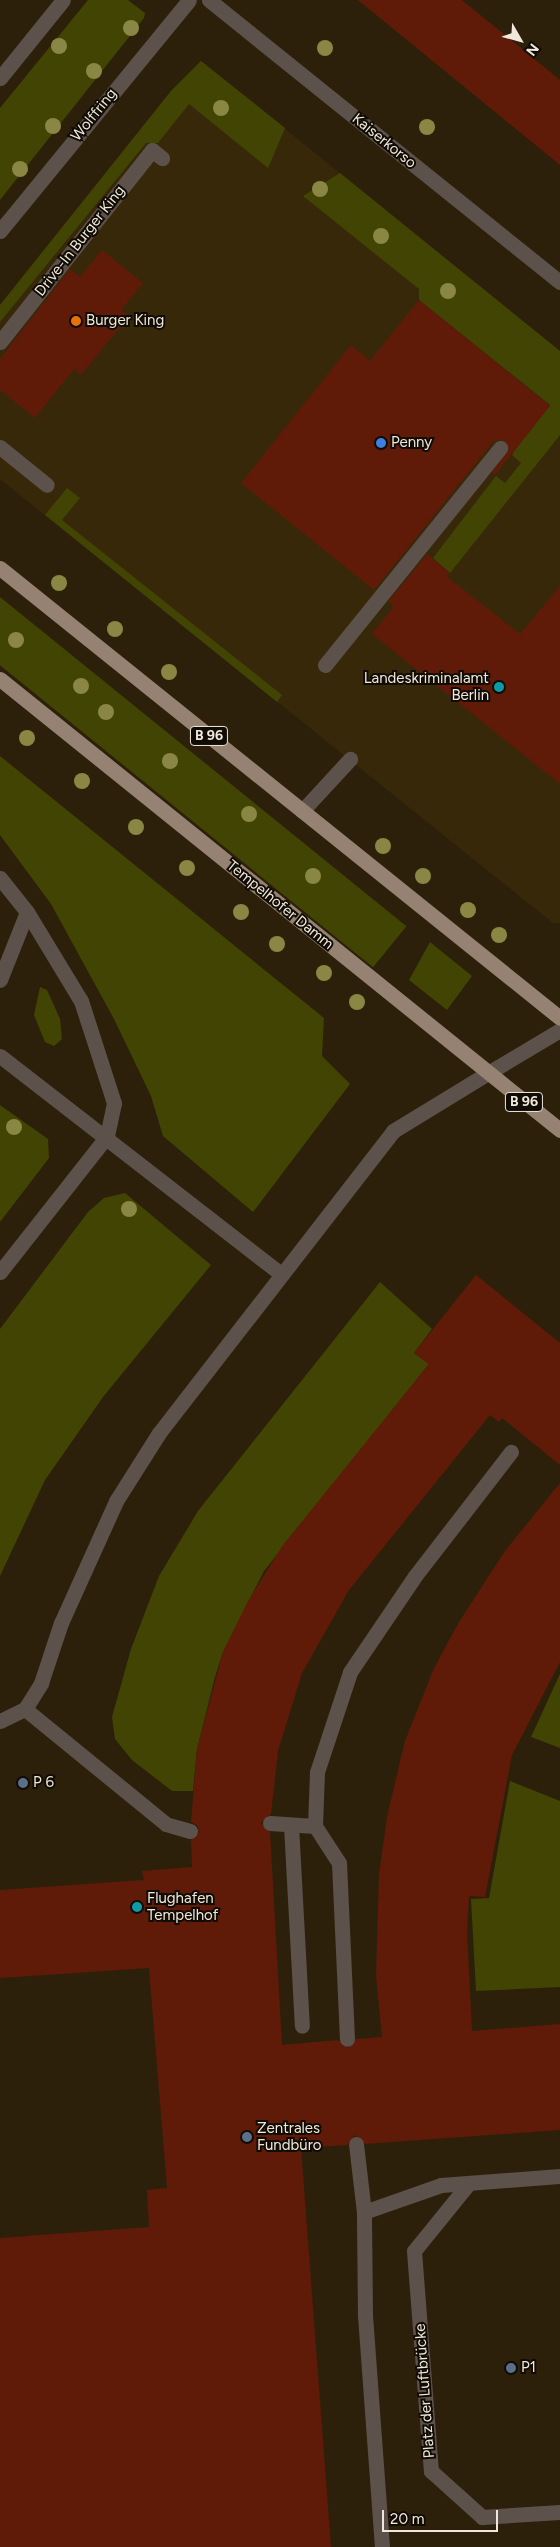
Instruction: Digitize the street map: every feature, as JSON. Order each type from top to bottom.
[{"type":"main road","name":"B 96","points":[[0,568],[560,1018]]},
{"type":"main road","name":"Tempelhofer Damm","points":[[0,679],[560,1130]]},
{"type":"street","points":[[0,78],[63,0]]},
{"type":"street","name":"Wolffring","points":[[0,231],[189,0]]},
{"type":"street","name":"Kaiserkorso","points":[[209,0],[560,282]]},
{"type":"street","name":"Drive-In Burger King","points":[[0,342],[152,150],[162,158]]},
{"type":"street","points":[[0,447],[48,485]]},
{"type":"street","points":[[325,665],[500,448]]},
{"type":"street","points":[[302,811],[350,759]]},
{"type":"street","points":[[0,878],[27,912],[82,1002],[114,1103],[108,1136],[0,1272]]},
{"type":"street","points":[[0,980],[27,912]]},
{"type":"street","points":[[0,1721],[25,1708],[41,1683],[61,1623],[116,1501],[159,1433],[393,1131],[560,1030]]},
{"type":"street","points":[[0,1056],[108,1136],[282,1274]]},
{"type":"street","points":[[347,2039],[339,1863],[315,1826],[317,1772],[350,1672],[415,1576],[512,1452]]},
{"type":"street","points":[[25,1708],[166,1824],[190,1831]]},
{"type":"street","points":[[270,1824],[315,1826]]},
{"type":"street","points":[[291,1825],[302,2026]]},
{"type":"street","points":[[356,2144],[364,2212],[366,2324],[382,2547]]},
{"type":"street","points":[[364,2212],[441,2185],[560,2176]]},
{"type":"street","name":"Platz der Luftbrücke","points":[[469,2183],[414,2251],[431,2471],[482,2517],[560,2512]]},
{"type":"shaded area","points":[[88,0],[128,0],[145,13],[144,18],[0,200],[0,108]]},
{"type":"shaded area","points":[[201,61],[560,351],[560,923],[553,923],[0,479],[0,305],[171,91]]},
{"type":"shaded area","points":[[201,61],[285,128],[268,168],[189,104],[158,143],[146,143],[0,322],[0,305],[171,91]]},
{"type":"shaded area","points":[[340,173],[560,351],[560,435],[450,573],[433,558],[496,476],[505,483],[521,463],[512,455],[550,405],[419,300],[419,289],[303,196]]},
{"type":"shaded area","points":[[67,488],[80,498],[62,520],[282,695],[277,702],[45,515]]},
{"type":"shaded area","points":[[0,597],[406,926],[373,967],[0,665]]},
{"type":"shaded area","points":[[0,756],[324,1018],[322,1056],[350,1084],[253,1212],[163,1136],[151,1096],[114,1019],[51,904],[0,835]]},
{"type":"shaded area","points":[[430,942],[472,976],[447,1010],[409,980]]},
{"type":"shaded area","points":[[40,987],[47,990],[60,1019],[62,1039],[54,1046],[45,1042],[34,1015]]},
{"type":"shaded area","points":[[0,1105],[48,1139],[49,1158],[0,1222]]},
{"type":"shaded area","points":[[125,1193],[211,1265],[103,1397],[45,1480],[0,1576],[0,1329],[88,1212],[104,1198]]},
{"type":"shaded area","points":[[380,1282],[432,1329],[414,1353],[429,1364],[264,1571],[223,1652],[197,1749],[193,1791],[172,1791],[132,1760],[115,1739],[112,1717],[131,1649],[159,1576],[198,1511]]},
{"type":"shaded area","points":[[560,1674],[560,1748],[531,1737]]},
{"type":"shaded area","points":[[510,1781],[560,1801],[560,1987],[476,1991],[471,1899],[489,1898]]},
{"type":"building","points":[[358,0],[462,0],[560,80],[560,165]]},
{"type":"building","points":[[102,250],[143,283],[121,310],[129,316],[81,375],[74,369],[35,418],[0,390],[0,359],[70,269],[80,277]]},
{"type":"building","name":"Penny","points":[[419,300],[550,406],[495,475],[492,473],[509,449],[502,439],[493,442],[374,590],[241,483],[351,345],[370,361]]},
{"type":"building","name":"Landeskriminalamt Berlin","points":[[427,554],[450,573],[446,576],[520,634],[560,586],[560,784],[372,634],[394,606],[388,602]]},
{"type":"building","name":"Flughafen Tempelhof","points":[[476,1275],[560,1343],[560,1465],[502,1418],[499,1422],[490,1415],[349,1590],[302,1673],[278,1751],[271,1814],[261,1823],[270,1832],[282,2045],[338,2040],[348,2048],[356,2039],[382,2037],[376,1976],[379,1875],[387,1817],[405,1741],[434,1668],[459,1622],[505,1551],[560,1483],[560,1662],[512,1755],[485,1897],[469,1896],[467,1933],[472,2031],[560,2024],[560,2130],[365,2144],[355,2135],[347,2145],[301,2148],[331,2547],[0,2547],[0,2238],[149,2227],[147,2190],[167,2188],[149,1968],[0,1978],[0,1890],[144,1880],[142,1871],[192,1867],[191,1840],[199,1833],[197,1825],[191,1822],[197,1749],[223,1652],[248,1601],[283,1545],[429,1364],[414,1353]]},
{"type":"place","name":"Burger King","points":[[76,321]]},
{"type":"place","name":"Penny","points":[[381,443]]},
{"type":"place","name":"Landeskriminalamt Berlin","points":[[499,687]]},
{"type":"place","name":"P 6","points":[[23,1783]]},
{"type":"place","name":"Flughafen Tempelhof","points":[[137,1907]]},
{"type":"place","name":"Zentrales Fundbüro","points":[[247,2137]]},
{"type":"place","name":"P1","points":[[511,2368]]}]
